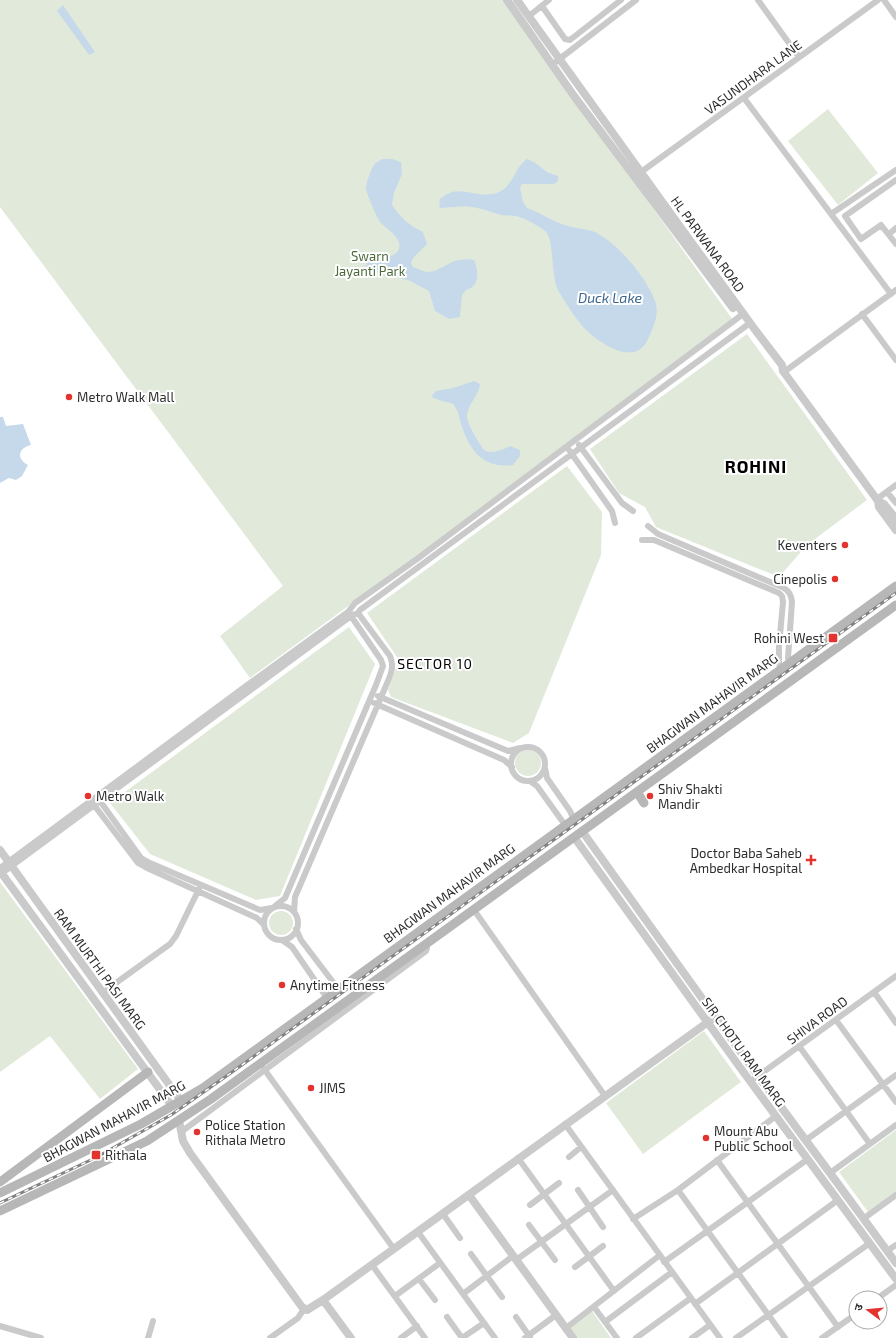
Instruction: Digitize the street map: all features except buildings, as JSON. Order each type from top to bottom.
[{"type":"main road","name":"BHAGWAN MAHAVIR MARG","points":[[0,1193],[140,1124],[203,1088],[896,586]]},
{"type":"main road","points":[[0,1211],[147,1141],[263,1067],[410,956],[582,831],[637,792],[725,734],[896,605]]},
{"type":"main road","points":[[637,792],[644,803]]},
{"type":"main road","points":[[400,945],[410,956]]},
{"type":"main road","points":[[0,1182],[148,1072]]},
{"type":"street","points":[[1,871],[246,686],[348,612],[355,603],[418,559],[742,316],[574,96],[507,0]]},
{"type":"street","name":"HL PARWANA ROAD","points":[[518,0],[742,316],[782,365],[784,371],[877,500],[879,507],[896,530]]},
{"type":"street","points":[[528,16],[549,0]]},
{"type":"street","points":[[542,6],[565,39],[570,40],[621,0],[627,7]]},
{"type":"street","points":[[553,64],[636,0]]},
{"type":"street","points":[[758,0],[799,57]]},
{"type":"street","name":"VASUNDHARA LANE","points":[[641,172],[878,0]]},
{"type":"street","points":[[884,0],[896,17]]},
{"type":"street","points":[[744,98],[831,214],[893,292],[784,371]]},
{"type":"street","points":[[831,214],[896,170]]},
{"type":"street","points":[[882,179],[887,187]]},
{"type":"street","points":[[896,180],[845,216],[861,239],[881,225],[896,244]]},
{"type":"street","points":[[889,234],[896,228]]},
{"type":"street","points":[[862,314],[896,360]]},
{"type":"street","points":[[10,864],[100,801],[351,616],[358,613],[360,610],[748,324]]},
{"type":"street","points":[[575,441],[622,503],[633,511]]},
{"type":"street","points":[[567,447],[612,511],[615,523]]},
{"type":"street","points":[[877,500],[896,485]]},
{"type":"street","points":[[887,492],[896,503]]},
{"type":"street","name":"HL PARWANA ROAD","points":[[877,500],[884,504],[896,519]]},
{"type":"street","points":[[648,526],[658,534],[788,590],[792,595],[788,658]]},
{"type":"street","points":[[642,540],[654,540],[779,593],[782,596],[783,602],[779,664]]},
{"type":"street","points":[[327,998],[292,947],[282,940],[276,939],[269,935],[264,925],[264,917],[266,913],[285,898],[373,694],[383,666],[381,660],[351,616],[352,608]]},
{"type":"street","points":[[294,912],[295,896],[381,698],[390,676],[393,663],[390,656],[358,613]]},
{"type":"street","points":[[373,694],[508,751],[530,746],[539,750],[545,758],[547,778],[570,811],[574,820]]},
{"type":"street","points":[[369,701],[504,760],[512,767]]},
{"type":"street","points":[[520,748],[513,756],[511,763],[513,772],[518,777],[530,781],[537,786],[565,826]]},
{"type":"street","points":[[530,781],[540,777],[545,768]]},
{"type":"street","points":[[100,801],[142,858],[257,918],[264,925]]},
{"type":"street","points":[[94,805],[138,863],[147,868],[199,889],[260,910],[285,906],[294,912],[298,920],[296,929],[292,935],[282,940]]},
{"type":"street","name":"SIR CHOTU RAM MARG","points":[[582,831],[757,1076],[896,1263]]},
{"type":"street","name":"SIR CHOTU RAM MARG","points":[[574,837],[707,1022],[896,1279]]},
{"type":"street","name":"RAM MURTHI PASI MARG","points":[[0,850],[181,1101]]},
{"type":"street","name":"RAM MURTHI PASI MARG","points":[[1,871],[172,1106]]},
{"type":"street","points":[[102,993],[170,944],[176,936],[199,889]]},
{"type":"street","points":[[474,910],[605,1096]]},
{"type":"street","points":[[296,929],[301,940],[339,990]]},
{"type":"street","points":[[181,1132],[263,1067],[426,951],[424,946]]},
{"type":"street","name":"SHIVA ROAD","points":[[750,1081],[896,976]]},
{"type":"street","points":[[874,992],[896,1023]]},
{"type":"street","points":[[304,1309],[309,1309],[323,1300],[715,1017]]},
{"type":"street","points":[[836,1020],[896,1102]]},
{"type":"street","points":[[799,1046],[870,1144]]},
{"type":"street","points":[[263,1067],[394,1249]]},
{"type":"street","points":[[806,1140],[896,1075]]},
{"type":"street","points":[[634,1219],[678,1190],[753,1135],[776,1116]]},
{"type":"street","points":[[179,1120],[183,1141],[190,1153],[304,1309]]},
{"type":"street","points":[[565,1124],[720,1338]]},
{"type":"street","points":[[830,1173],[896,1125]]},
{"type":"street","points":[[569,1157],[581,1147]]},
{"type":"street","points":[[518,1158],[614,1291]]},
{"type":"street","points":[[664,1262],[808,1159]]},
{"type":"street","points":[[717,1160],[838,1327]]},
{"type":"street","points":[[530,1205],[559,1183]]},
{"type":"street","points":[[578,1190],[603,1227]]},
{"type":"street","points":[[463,1294],[514,1258],[541,1242],[613,1190]]},
{"type":"street","points":[[678,1190],[785,1338]]},
{"type":"street","points":[[469,1195],[572,1338]]},
{"type":"street","points":[[863,1219],[896,1195]]},
{"type":"street","points":[[636,1338],[738,1273],[838,1200]]},
{"type":"street","points":[[443,1214],[460,1238]]},
{"type":"street","points":[[530,1225],[555,1260]]},
{"type":"street","points":[[418,1232],[495,1338]]},
{"type":"street","points":[[736,1338],[870,1243]]},
{"type":"street","points":[[887,1251],[896,1245]]},
{"type":"street","points":[[575,1267],[603,1246]]},
{"type":"street","points":[[472,1254],[502,1298]]},
{"type":"street","points":[[566,1328],[660,1256]]},
{"type":"street","points":[[395,1296],[440,1263]]},
{"type":"street","points":[[372,1265],[425,1338]]},
{"type":"street","points":[[605,1322],[672,1272]]},
{"type":"street","points":[[419,1279],[435,1300]]},
{"type":"street","points":[[323,1300],[351,1338]]},
{"type":"street","points":[[594,1306],[617,1338]]},
{"type":"street","points":[[270,1338],[298,1318],[304,1309]]},
{"type":"street","points":[[516,1317],[528,1337],[556,1315]]},
{"type":"street","points":[[447,1317],[462,1338],[484,1322]]},
{"type":"street","points":[[822,1338],[848,1320]]},
{"type":"street","points":[[148,1338],[153,1321]]},
{"type":"street","points":[[692,1338],[710,1325]]},
{"type":"street","points":[[0,1326],[41,1338]]},
{"type":"street","points":[[401,1338],[417,1326]]},
{"type":"green space","name":"Swarn Jayanti Park","points":[[0,0],[504,0],[735,323],[250,678],[220,636],[283,586],[0,207]]},
{"type":"green space","points":[[828,109],[878,173],[838,205],[788,141]]},
{"type":"green space","points":[[747,334],[867,500],[807,545],[779,577],[656,527],[645,507],[619,493],[590,449]]},
{"type":"green space","points":[[567,466],[602,512],[601,555],[529,733],[513,743],[391,697],[388,690],[399,660],[367,613]]},
{"type":"green space","points":[[349,627],[375,664],[280,896],[256,900],[150,854],[110,803]]},
{"type":"green space","points":[[528,750],[537,754],[541,763],[537,772],[528,776],[519,772],[515,763],[519,754]]},
{"type":"green space","points":[[0,882],[138,1069],[100,1099],[50,1036],[0,1072]]},
{"type":"green space","points":[[281,911],[290,914],[293,923],[290,932],[281,935],[272,932],[269,923],[272,914]]},
{"type":"green space","points":[[704,1031],[741,1082],[643,1154],[606,1103]]},
{"type":"green space","points":[[896,1130],[896,1192],[868,1212],[839,1172]]},
{"type":"green space","points":[[592,1311],[611,1338],[574,1338],[568,1329]]},
{"type":"water","points":[[63,5],[95,52],[89,55],[57,11]]},
{"type":"water","points":[[382,159],[392,159],[401,162],[402,174],[394,193],[392,205],[406,221],[423,232],[427,244],[413,258],[411,263],[413,267],[426,272],[435,271],[454,261],[467,259],[474,260],[477,269],[477,278],[474,286],[466,290],[462,295],[460,317],[449,319],[435,311],[429,291],[410,281],[375,273],[366,267],[367,260],[391,256],[398,251],[399,247],[399,242],[396,237],[379,220],[366,191],[371,170],[376,163]]},
{"type":"water","name":"Duck Lake","points":[[527,159],[534,162],[547,172],[558,176],[558,181],[554,184],[522,184],[520,188],[523,202],[527,208],[565,225],[592,231],[601,235],[621,252],[647,284],[656,304],[657,313],[654,326],[643,347],[636,351],[620,351],[595,338],[580,324],[564,301],[556,286],[550,242],[545,231],[529,221],[517,216],[501,215],[473,207],[439,207],[440,199],[447,194],[455,192],[462,191],[491,194],[499,192],[508,185],[523,162]]},
{"type":"water","points":[[474,381],[480,384],[467,416],[471,429],[480,445],[486,451],[495,452],[510,446],[520,450],[520,456],[513,465],[493,464],[485,461],[479,456],[468,442],[455,406],[451,403],[432,397],[436,391],[453,388]]},
{"type":"water","points":[[0,417],[3,417],[6,426],[23,424],[31,445],[23,449],[20,454],[20,457],[24,463],[28,465],[22,476],[16,480],[9,478],[0,483]]},
{"type":"railway","points":[[0,1203],[97,1157],[171,1115],[896,593]]},
{"type":"place","name":"Metro Walk Mall","points":[[69,397]]},
{"type":"place","name":"Keventers","points":[[845,545]]},
{"type":"place","name":"Cinepolis","points":[[835,579]]},
{"type":"place","name":"Rohini West","points":[[833,638]]},
{"type":"place","name":"Metro Walk","points":[[88,796]]},
{"type":"place","name":"Shiv Shakti Mandir","points":[[650,796]]},
{"type":"place","name":"Doctor Baba Saheb Ambedkar Hospital","points":[[811,860]]},
{"type":"place","name":"Anytime Fitness","points":[[282,985]]},
{"type":"place","name":"JIMS","points":[[311,1088]]},
{"type":"place","name":"Police Station Rithala Metro","points":[[197,1132]]},
{"type":"place","name":"Mount Abu Public School","points":[[706,1138]]},
{"type":"place","name":"Rithala","points":[[96,1155]]},
{"type":"district","name":"ROHINI","points":[[756,467]]},
{"type":"district","name":"SECTOR 10","points":[[435,664]]}]
